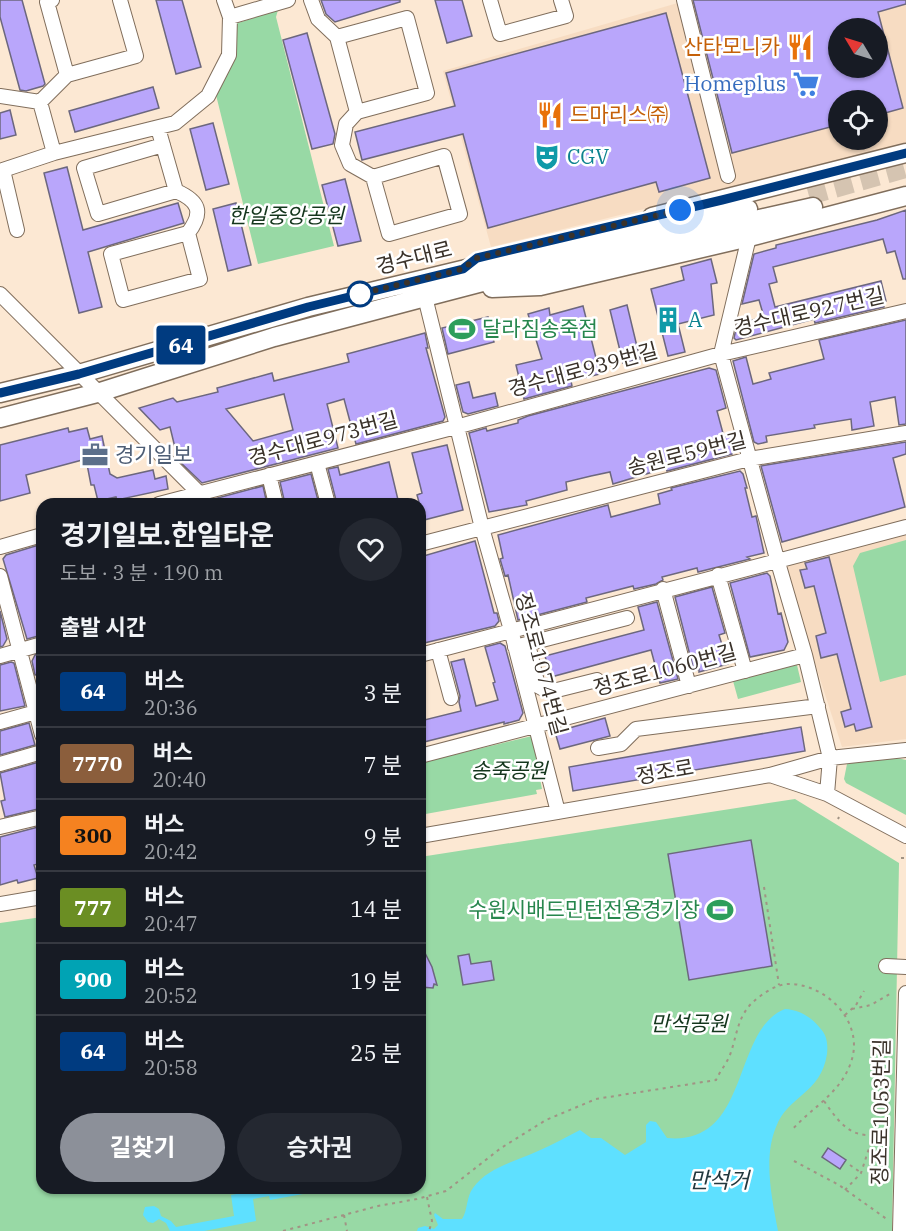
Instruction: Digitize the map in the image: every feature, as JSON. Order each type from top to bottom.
[{"type":"main road","points":[[463,269],[477,258],[729,199],[906,153]]},
{"type":"main road","points":[[455,290],[540,286],[749,237],[906,196]]},
{"type":"main road","name":"경수대로","points":[[0,393],[79,374],[308,307],[463,269],[811,201],[489,280],[274,337],[97,393],[0,418]]},
{"type":"main road","points":[[182,365],[180,360],[182,357],[207,351],[221,333]]},
{"type":"street","points":[[48,0],[67,75]]},
{"type":"street","points":[[40,102],[67,75],[136,56],[120,0]]},
{"type":"street","points":[[17,230],[2,170],[54,153],[175,123],[208,96],[229,55],[230,17],[224,0]]},
{"type":"street","points":[[230,17],[288,0]]},
{"type":"street","points":[[310,0],[318,19],[336,37],[357,112]]},
{"type":"street","points":[[490,0],[500,34],[566,16],[561,0]]},
{"type":"street","points":[[684,0],[728,176]]},
{"type":"street","points":[[336,37],[407,18],[413,39],[427,93],[357,112],[346,124],[342,145],[350,164],[373,177],[389,234],[460,214],[444,156],[373,177]]},
{"type":"street","points":[[0,96],[40,102]]},
{"type":"street","points":[[40,102],[54,153]]},
{"type":"street","points":[[158,128],[176,191]]},
{"type":"street","points":[[163,145],[84,168],[98,214],[176,191],[190,197],[197,207],[197,221],[188,233],[111,254],[123,300],[200,279],[188,233]]},
{"type":"street","points":[[749,237],[721,354],[818,706],[830,758],[826,794]]},
{"type":"street","points":[[0,294],[200,498]]},
{"type":"street","name":"정조로1074번길","points":[[425,297],[482,528],[511,630],[522,645],[535,727],[558,812]]},
{"type":"street","name":"경수대로927번길","points":[[721,354],[906,311]]},
{"type":"street","name":"경수대로939번길","points":[[456,426],[721,354]]},
{"type":"street","name":"경수대로973번길","points":[[204,498],[269,475],[456,426]]},
{"type":"street","name":"송원로59번길","points":[[426,542],[749,459],[906,433]]},
{"type":"street","points":[[316,463],[326,498]]},
{"type":"street","points":[[269,475],[275,498]]},
{"type":"street","points":[[426,653],[777,559],[906,527]]},
{"type":"street","points":[[0,547],[36,537]]},
{"type":"street","points":[[718,575],[745,671]]},
{"type":"street","points":[[0,576],[36,712],[0,722]]},
{"type":"street","points":[[663,590],[689,686]]},
{"type":"street","points":[[597,680],[549,692],[538,686],[522,645],[627,618]]},
{"type":"street","points":[[0,656],[36,646]]},
{"type":"street","points":[[438,650],[451,698]]},
{"type":"street","name":"정조로1060번길","points":[[426,754],[805,655]]},
{"type":"street","points":[[598,748],[621,744],[636,729],[818,706]]},
{"type":"street","points":[[770,775],[830,758],[906,750]]},
{"type":"street","points":[[0,764],[36,754]]},
{"type":"street","name":"정조로","points":[[426,835],[770,775],[826,794],[906,836]]},
{"type":"street","points":[[0,827],[36,818]]},
{"type":"street","points":[[0,903],[36,898]]},
{"type":"street","points":[[886,966],[906,967]]},
{"type":"street","name":"정조로1053번길","points":[[900,1230],[901,991]]},
{"type":"path","points":[[764,887],[779,986]]},
{"type":"path","points":[[283,1231],[446,1191],[501,1148],[546,1120],[596,1099],[716,1080],[731,1054],[738,1025],[751,1004],[779,986],[788,984],[803,986],[830,998],[845,1015],[852,1034],[852,1059],[847,1073],[824,1101],[791,1131]]},
{"type":"path","points":[[845,1015],[864,991]]},
{"type":"path","points":[[852,1009],[871,1005],[901,991]]},
{"type":"path","points":[[824,1101],[838,1122],[859,1136],[873,1136],[902,1127]]},
{"type":"path","points":[[560,1108],[564,1113]]},
{"type":"path","points":[[845,1190],[861,1173],[873,1136]]},
{"type":"path","points":[[794,1161],[845,1190],[900,1230]]},
{"type":"path","points":[[850,1166],[861,1173]]},
{"type":"path","points":[[427,1197],[432,1221],[429,1231]]},
{"type":"path","points":[[344,1215],[347,1231]]},
{"type":"shaded area","points":[[688,0],[906,0],[906,144],[888,148],[888,90],[828,90],[828,150],[882,150],[491,247],[443,71]]},
{"type":"shaded area","points":[[906,530],[906,739],[842,747],[782,561]]},
{"type":"green space","name":"한일중앙공원","points":[[278,10],[276,17],[334,246],[258,264],[216,95],[234,60],[235,24]]},
{"type":"green space","points":[[906,540],[906,675],[880,682],[853,566],[860,553]]},
{"type":"green space","points":[[797,665],[801,682],[738,699],[733,681]]},
{"type":"green space","name":"송죽공원","points":[[532,736],[542,789],[536,790],[537,794],[426,814],[426,762]]},
{"type":"green space","points":[[888,756],[906,760],[906,815],[846,783],[844,779],[847,764]]},
{"type":"green space","name":"만석공원","points":[[795,799],[899,863],[892,1231],[0,1231],[0,923],[36,918],[36,1194],[426,1194],[426,856]]},
{"type":"water","name":"만석거","points":[[785,1009],[809,1017],[817,1024],[826,1037],[827,1054],[818,1078],[781,1116],[772,1139],[769,1165],[778,1231],[417,1231],[418,1228],[425,1226],[434,1229],[438,1225],[435,1213],[443,1219],[462,1219],[471,1192],[486,1175],[580,1130],[591,1138],[601,1138],[625,1155],[646,1142],[646,1125],[650,1121],[656,1122],[667,1138],[694,1136],[713,1124],[727,1106],[756,1039],[768,1021]]},
{"type":"water","points":[[303,1194],[270,1200],[269,1196],[253,1199],[256,1221],[204,1231],[170,1231],[166,1223],[159,1219],[153,1223],[148,1222],[143,1215],[145,1207],[154,1206],[159,1209],[161,1216],[171,1221],[176,1227],[234,1216],[231,1195]]},
{"type":"building","points":[[0,0],[22,0],[45,84],[43,86],[26,91],[20,90],[0,17]]},
{"type":"building","points":[[156,0],[182,0],[201,67],[176,74]]},
{"type":"building","points":[[321,0],[400,0],[400,2],[335,22],[326,14]]},
{"type":"building","points":[[435,0],[462,0],[472,36],[447,43]]},
{"type":"building","name":"Homeplus","points":[[693,0],[906,0],[906,4],[878,12],[880,18],[828,18],[828,78],[888,78],[888,50],[903,108],[888,112],[888,90],[828,90],[828,128],[732,153]]},
{"type":"building","points":[[666,13],[710,178],[659,192],[656,182],[488,228],[463,134],[362,160],[355,132],[455,106],[446,73]]},
{"type":"building","points":[[307,33],[335,134],[333,144],[312,149],[283,40]]},
{"type":"building","points":[[153,87],[159,108],[75,132],[69,111]]},
{"type":"building","points":[[10,110],[16,135],[0,139],[0,113]]},
{"type":"building","points":[[213,123],[229,184],[206,190],[190,129]]},
{"type":"building","points":[[67,167],[83,230],[178,203],[184,223],[88,252],[102,307],[79,313],[44,173]]},
{"type":"building","points":[[345,179],[361,241],[338,246],[322,185]]},
{"type":"building","points":[[236,203],[251,265],[228,271],[213,209]]},
{"type":"building","points":[[906,210],[906,279],[903,279],[895,251],[887,253],[883,239],[773,267],[777,282],[769,284],[775,307],[881,281],[886,301],[883,302],[884,307],[815,323],[814,319],[736,340],[734,338],[737,324],[764,317],[759,300],[742,304],[754,254],[776,248],[776,245],[877,220]]},
{"type":"building","points":[[711,259],[717,283],[711,284],[714,315],[678,324],[685,352],[668,356],[651,289],[684,280],[681,267]]},
{"type":"building","points":[[627,305],[640,359],[623,363],[610,310]]},
{"type":"building","points":[[583,306],[600,374],[571,381],[572,386],[524,399],[516,365],[542,359],[528,314],[549,308],[550,315]]},
{"type":"building","points":[[488,317],[494,342],[448,354],[442,328]]},
{"type":"building","points":[[906,320],[906,424],[899,425],[895,397],[870,402],[874,426],[852,430],[851,419],[766,436],[767,442],[758,444],[754,442],[733,361],[746,357],[753,384],[771,379],[769,373],[824,359],[819,340]]},
{"type":"building","points":[[425,333],[428,348],[426,348],[445,417],[443,421],[356,444],[344,399],[327,404],[338,448],[202,483],[178,460],[170,427],[160,430],[139,408],[173,398],[177,402],[218,392],[217,388],[272,373],[274,381],[349,362],[347,354]],"holes":[[[284,394],[293,430],[253,441],[226,409]]]},
{"type":"building","points":[[709,368],[716,370],[726,408],[717,411],[724,437],[734,434],[736,445],[732,454],[667,471],[666,468],[613,484],[610,472],[591,476],[566,482],[567,490],[526,501],[527,505],[489,512],[469,433],[518,423],[518,420],[528,416]]},
{"type":"building","points":[[469,382],[473,398],[495,393],[498,406],[468,414],[463,412],[456,385]]},
{"type":"building","points":[[68,428],[69,432],[87,428],[90,439],[102,436],[110,474],[117,478],[153,470],[155,479],[166,476],[168,489],[126,498],[97,498],[94,485],[91,485],[86,459],[26,475],[30,493],[0,501],[0,445]]},
{"type":"building","points":[[906,442],[906,454],[893,458],[905,507],[782,542],[761,466]]},
{"type":"building","points":[[447,445],[463,510],[426,519],[426,498],[418,498],[417,495],[422,493],[412,453]]},
{"type":"building","points":[[389,462],[398,498],[335,498],[328,469],[338,467],[340,475]]},
{"type":"building","points":[[740,471],[747,488],[745,488],[752,517],[756,516],[764,553],[747,557],[750,559],[698,572],[697,568],[662,577],[663,580],[656,584],[634,589],[633,586],[586,598],[587,602],[518,620],[508,575],[505,576],[500,559],[503,558],[498,535],[608,505],[611,517],[660,504],[658,494],[672,490],[671,488]]},
{"type":"building","points":[[311,474],[317,498],[284,498],[280,482]]},
{"type":"building","points":[[263,486],[266,498],[218,498]]},
{"type":"building","points":[[475,541],[494,613],[497,613],[499,621],[495,626],[426,643],[426,555]]},
{"type":"building","points":[[36,546],[36,637],[27,639],[3,559],[6,555]]},
{"type":"building","points":[[829,557],[872,727],[856,731],[854,724],[845,727],[841,712],[851,709],[837,654],[821,658],[816,636],[826,633],[814,586],[805,588],[800,570],[807,569],[805,563]]},
{"type":"building","points":[[767,573],[770,576],[778,614],[781,613],[788,642],[784,650],[750,657],[730,583]]},
{"type":"building","points":[[712,587],[725,633],[719,635],[728,664],[699,672],[699,669],[694,671],[675,597]]},
{"type":"building","points":[[657,602],[678,679],[660,683],[651,650],[551,677],[545,656],[644,630],[638,607]]},
{"type":"building","points":[[0,611],[7,639],[0,647]]},
{"type":"building","points":[[500,643],[505,646],[523,713],[519,720],[426,742],[426,720],[461,711],[460,696],[451,662],[464,659],[476,706],[498,700],[485,647]]},
{"type":"building","points":[[36,655],[35,675],[32,661]]},
{"type":"building","points":[[14,663],[25,706],[0,711],[0,665]]},
{"type":"building","points":[[605,718],[610,736],[560,749],[555,732]]},
{"type":"building","points":[[29,723],[35,745],[0,755],[0,731]]},
{"type":"building","points":[[801,727],[805,751],[573,791],[569,767]]},
{"type":"building","points":[[36,763],[36,809],[5,817],[1,801],[5,800],[0,773]]},
{"type":"building","points":[[36,828],[36,864],[34,865],[36,878],[18,883],[17,880],[0,885],[0,837]]},
{"type":"building","name":"수원시배드민턴전용경기장","points":[[751,840],[772,966],[689,980],[668,854]]},
{"type":"building","points":[[469,954],[471,964],[491,961],[494,980],[463,985],[458,956]]},
{"type":"building","points":[[426,955],[437,985],[434,984],[433,988],[426,987]]},
{"type":"building","points":[[828,1148],[846,1160],[840,1169],[822,1157]]},
{"type":"tunnel","points":[[809,196],[906,169]]},
{"type":"bus line","name":"64","points":[[0,393],[79,374],[308,307],[463,269],[477,258],[722,200],[906,153]]},
{"type":"place","name":"산타모니카","points":[[800,47]]},
{"type":"place","name":"Homeplus","points":[[806,84]]},
{"type":"place","name":"드마리스㈜","points":[[550,115]]},
{"type":"place","name":"CGV","points":[[547,157]]},
{"type":"place","name":"A","points":[[668,320]]},
{"type":"place","name":"달라짐송죽점","points":[[462,329]]},
{"type":"place","name":"경기일보","points":[[95,455]]},
{"type":"place","name":"수원시배드민턴전용경기장","points":[[720,910]]},
{"type":"route","points":[[360,294],[352,296],[463,269],[477,258],[680,210]]}]
